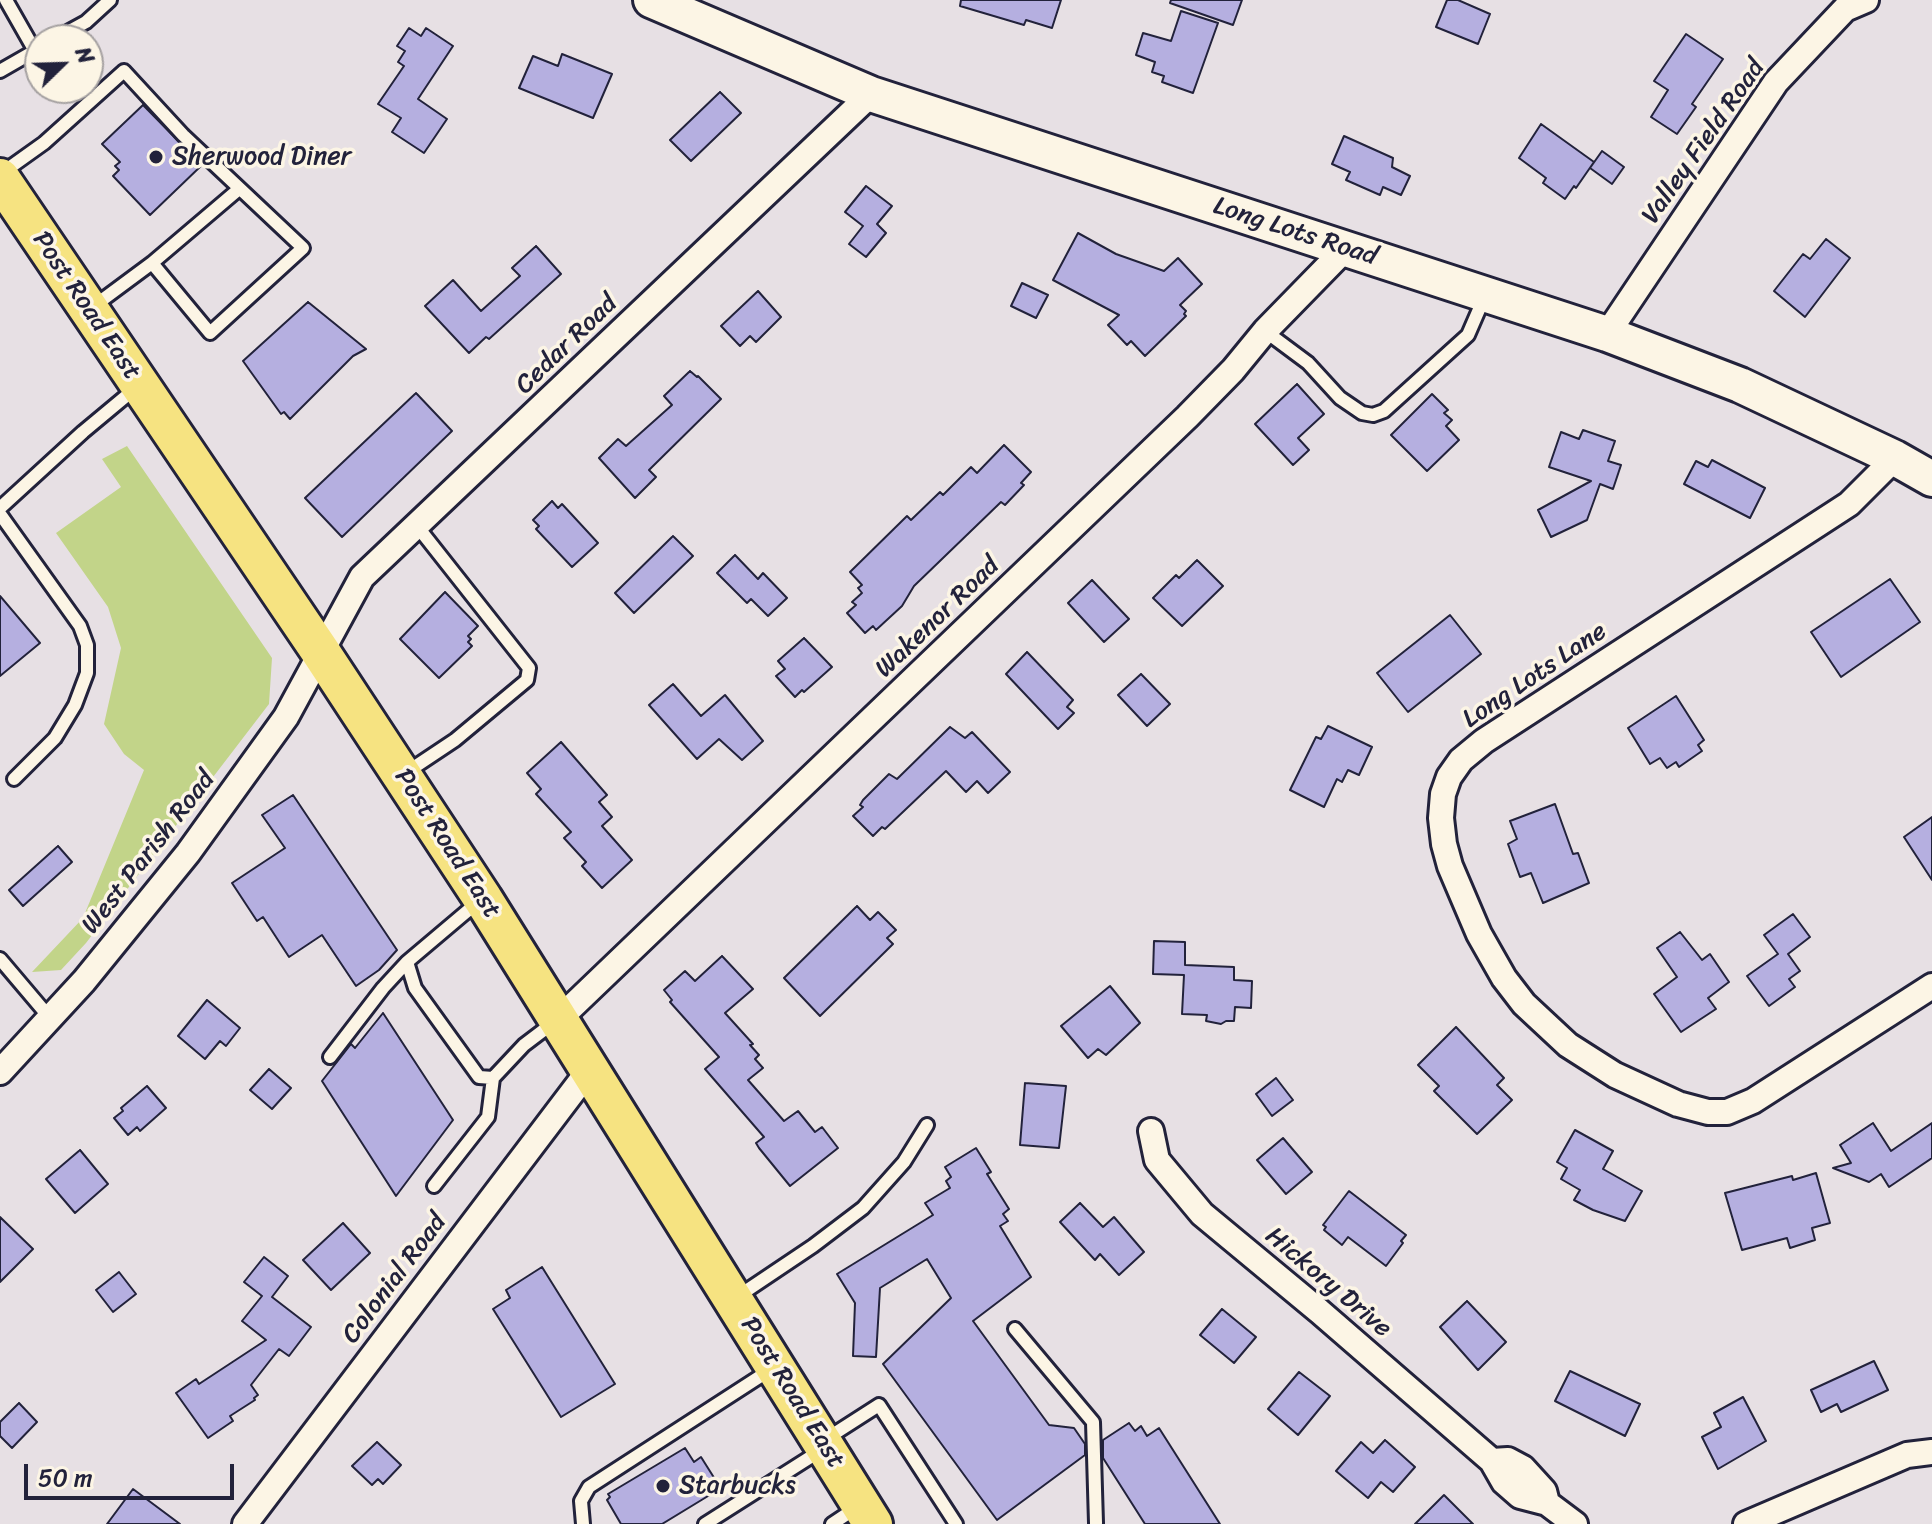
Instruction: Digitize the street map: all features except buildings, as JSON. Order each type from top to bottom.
[{"type":"main road","name":"Long Lots Road","points":[[651,0],[871,94],[1607,334],[1740,385],[1895,458],[1932,479]]},
{"type":"main road","name":"Post Road East","points":[[0,176],[483,899],[824,1445],[855,1518]]},
{"type":"street","name":"Valley Field Road","points":[[1607,334],[1776,82],[1845,9],[1866,0]]},
{"type":"street","name":"Cedar Road","points":[[320,651],[362,577],[871,94]]},
{"type":"street","name":"Wakenor Road","points":[[559,1019],[1187,417],[1346,248]]},
{"type":"street","name":"Long Lots Lane","points":[[1895,458],[1849,504],[1484,741],[1461,760],[1449,777],[1443,794],[1441,818],[1450,866],[1479,934],[1504,978],[1524,1004],[1568,1045],[1615,1075],[1678,1104],[1708,1112],[1727,1112],[1753,1101],[1932,986]]},
{"type":"street","name":"West Parish Road","points":[[0,1072],[84,981],[188,853],[286,717],[320,651]]},
{"type":"street","name":"Colonial Road","points":[[245,1524],[590,1069]]},
{"type":"street","name":"Hickory Drive","points":[[1151,1131],[1157,1160],[1202,1214],[1492,1461],[1504,1482],[1520,1496],[1547,1503],[1575,1524]]},
{"type":"street","points":[[1746,1524],[1907,1455],[1932,1452]]},
{"type":"lane","points":[[6,0],[24,28]]},
{"type":"lane","points":[[82,24],[110,0]]},
{"type":"lane","points":[[0,71],[24,57]]},
{"type":"lane","points":[[0,176],[44,143],[124,71],[183,135],[303,248],[210,333],[152,263]]},
{"type":"lane","points":[[88,311],[152,263],[239,189]]},
{"type":"lane","points":[[1265,331],[1308,363],[1340,398],[1362,413],[1373,415],[1384,411],[1468,335],[1485,294]]},
{"type":"lane","points":[[14,779],[55,738],[75,705],[87,673],[87,645],[80,626],[0,511],[83,432],[140,385]]},
{"type":"lane","points":[[402,775],[455,740],[527,680],[529,668],[417,526]]},
{"type":"lane","points":[[330,1057],[407,962],[483,899]]},
{"type":"lane","points":[[0,959],[50,1018]]},
{"type":"lane","points":[[407,962],[415,988],[479,1077],[493,1078]]},
{"type":"lane","points":[[434,1186],[488,1117],[493,1078],[524,1045],[559,1019]]},
{"type":"lane","points":[[734,1299],[863,1208],[904,1162],[927,1125]]},
{"type":"lane","points":[[1015,1329],[1093,1422],[1096,1524]]},
{"type":"lane","points":[[583,1524],[581,1501],[589,1487],[776,1366]]},
{"type":"lane","points":[[705,1524],[879,1405],[956,1524]]},
{"type":"green space","points":[[127,446],[272,658],[269,704],[86,943],[61,970],[32,972],[83,918],[144,770],[124,754],[104,724],[121,648],[108,607],[56,533],[121,487],[102,459]]},
{"type":"place","name":"Sherwood Diner","points":[[156,157]]},
{"type":"place","name":"Starbucks","points":[[663,1486]]}]
